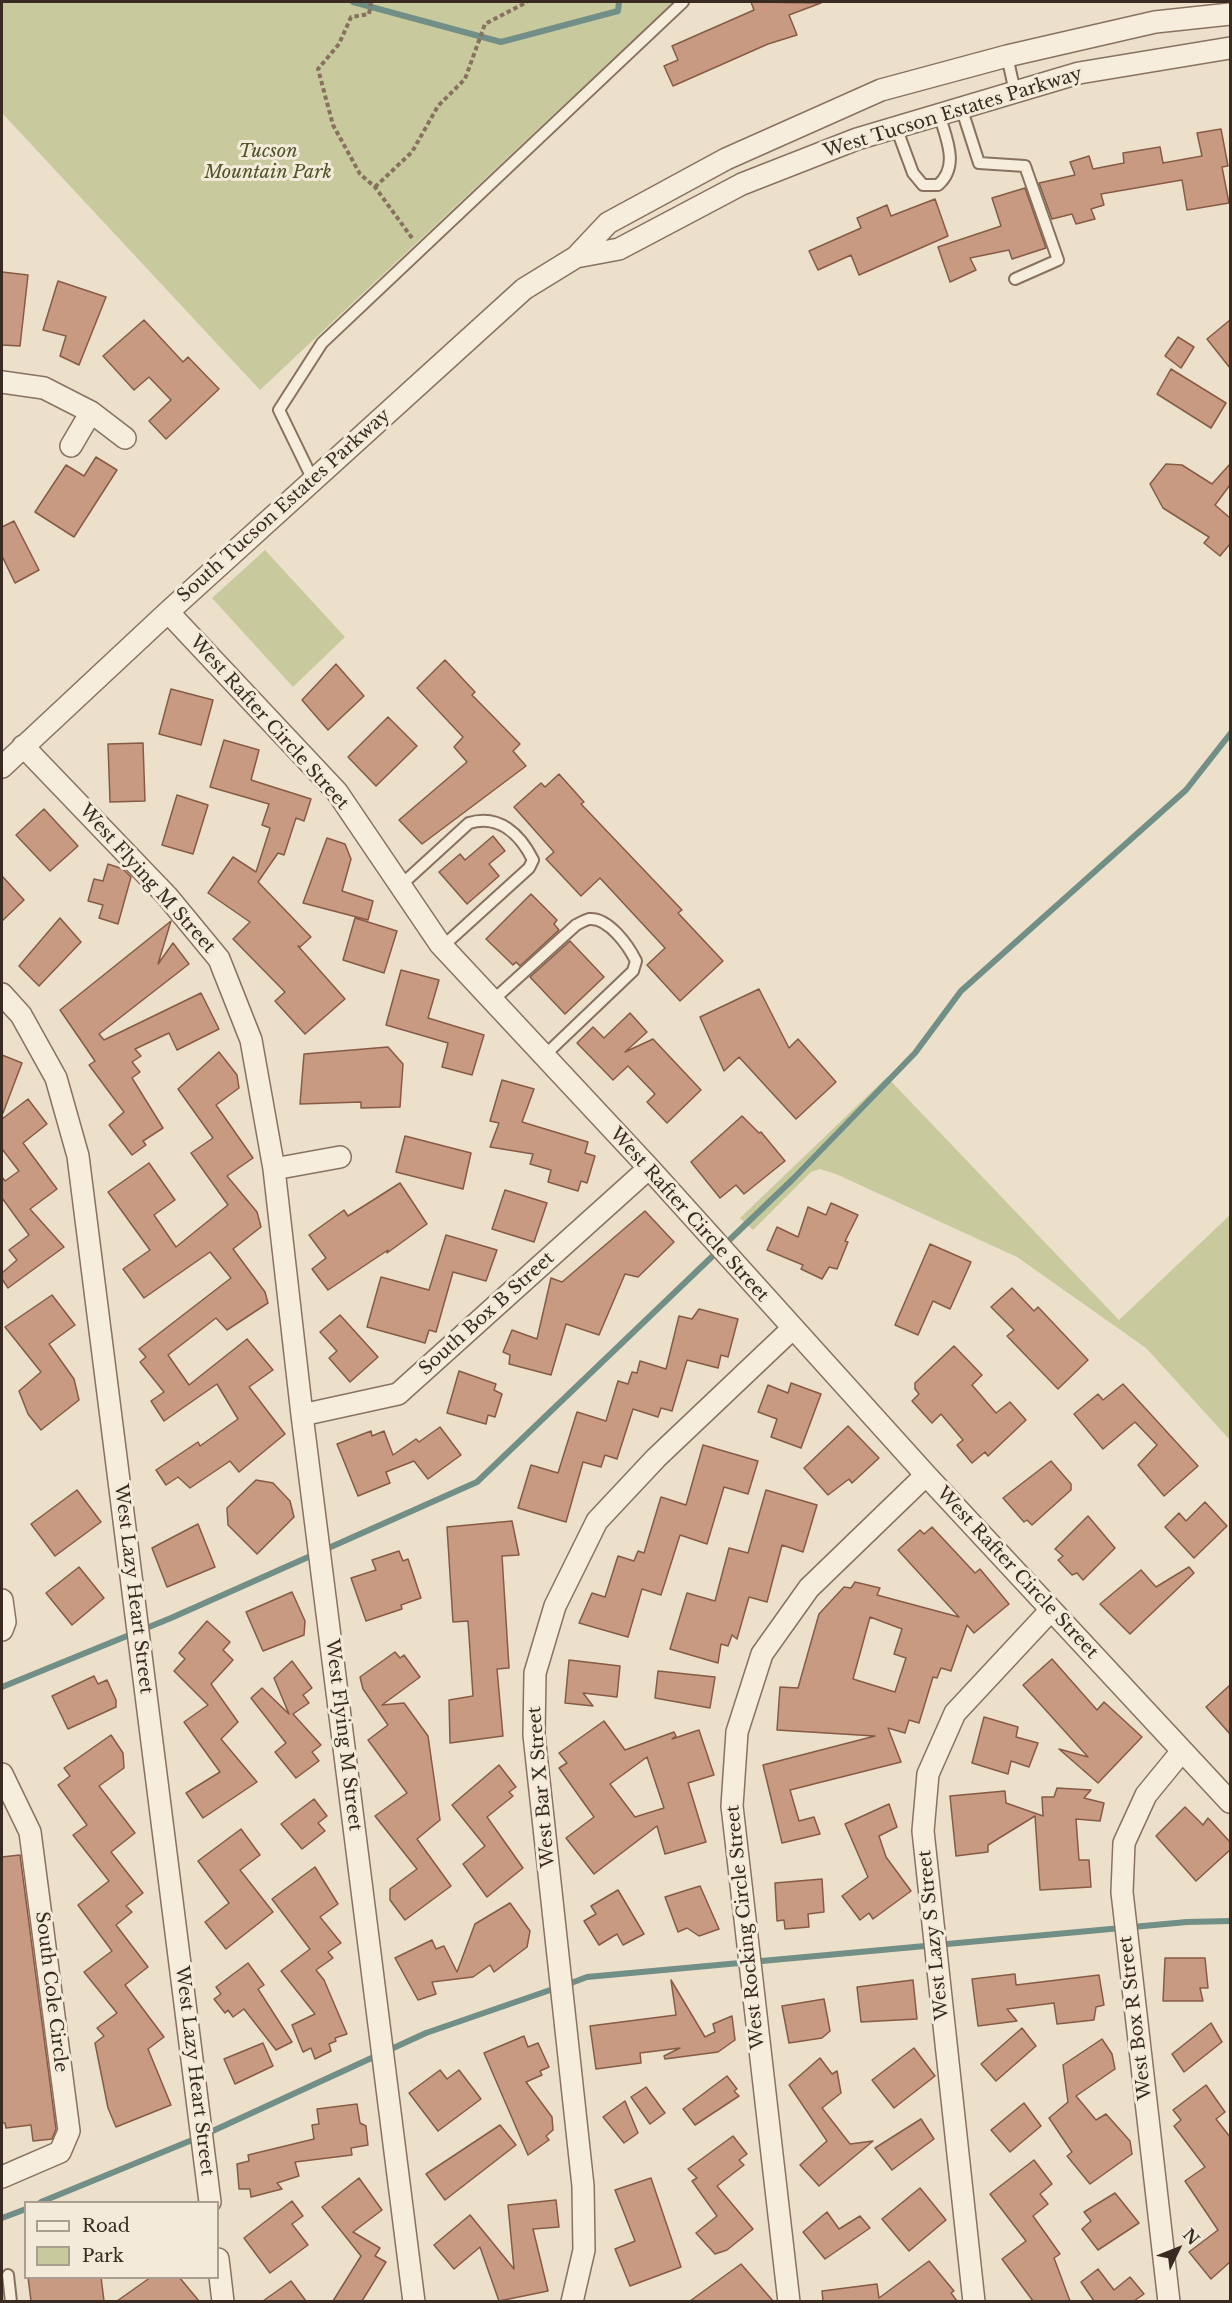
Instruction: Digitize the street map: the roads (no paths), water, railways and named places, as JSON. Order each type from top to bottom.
[{"type":"street","name":"West Tucson Estates Parkway","points":[[576,256],[608,223],[726,159],[881,90],[1007,56],[1155,22],[1230,14]]},
{"type":"street","name":"West Tucson Estates Parkway","points":[[576,256],[619,249],[742,184],[896,127],[1079,73],[1230,48]]},
{"type":"street","name":"South Tucson Estates Parkway","points":[[2,767],[168,612],[524,289],[576,256]]},
{"type":"street","points":[[2,382],[44,388],[91,412],[125,438]]},
{"type":"street","points":[[71,446],[91,412]]},
{"type":"street","name":"West Rafter Circle Street","points":[[168,612],[337,792],[442,947],[649,1168],[792,1329],[1230,1802]]},
{"type":"street","name":"West Flying M Street","points":[[23,746],[167,896],[219,959],[251,1040],[274,1169],[302,1415],[414,2301]]},
{"type":"street","name":"West Lazy Heart Street","points":[[2,994],[21,1015],[56,1078],[78,1155],[210,2201]]},
{"type":"street","points":[[274,1169],[340,1156]]},
{"type":"street","name":"South Box B Street","points":[[302,1415],[398,1394],[649,1168]]},
{"type":"street","name":"West Bar X Street","points":[[572,2301],[584,2250],[583,2186],[534,1735],[535,1673],[555,1606],[597,1521],[656,1458],[792,1329]]},
{"type":"street","name":"West Rocking Circle Street","points":[[789,2301],[732,1806],[737,1732],[762,1654],[809,1588],[926,1475]]},
{"type":"street","points":[[2,1600],[5,1622],[2,1630]]},
{"type":"street","name":"West Lazy S Street","points":[[975,2301],[923,1831],[928,1774],[955,1713],[1051,1610]]},
{"type":"street","name":"West Box R Street","points":[[1169,2301],[1122,1892],[1125,1843],[1146,1795],[1182,1751]]},
{"type":"street","name":"South Cole Circle","points":[[2,1774],[30,1832],[69,2131],[60,2152],[2,2177]]},
{"type":"street","points":[[219,2267],[223,2301]]},
{"type":"lane","points":[[313,480],[279,410],[322,343],[683,2]]},
{"type":"lane","points":[[1007,56],[1016,92]]},
{"type":"lane","points":[[961,107],[979,163],[1025,166],[1058,260],[1016,279]]},
{"type":"lane","points":[[896,127],[913,173],[923,184],[938,185],[947,177],[951,159],[939,114]]},
{"type":"lane","points":[[400,886],[469,823],[484,819],[500,825],[511,831],[525,844],[532,860],[529,868],[442,947]]},
{"type":"lane","points":[[492,1001],[576,925],[588,919],[595,920],[612,930],[630,949],[636,961],[633,971],[544,1056]]},
{"type":"lane","points":[[8,2275],[11,2301]]},
{"type":"waterway","points":[[353,2],[501,42],[618,11],[619,2]]},
{"type":"waterway","points":[[2,1687],[171,1618],[477,1482],[793,1179],[915,1053],[961,991],[1186,790],[1230,734]]},
{"type":"waterway","points":[[566,1985],[587,1977],[1187,1922],[1230,1921]]},
{"type":"waterway","points":[[206,2134],[426,2033],[556,1988]]},
{"type":"waterway","points":[[43,2201],[197,2138]]},
{"type":"waterway","points":[[2,2218],[24,2210]]},
{"type":"park label","name":"Tucson Mountain Park","points":[[268,162]]}]
